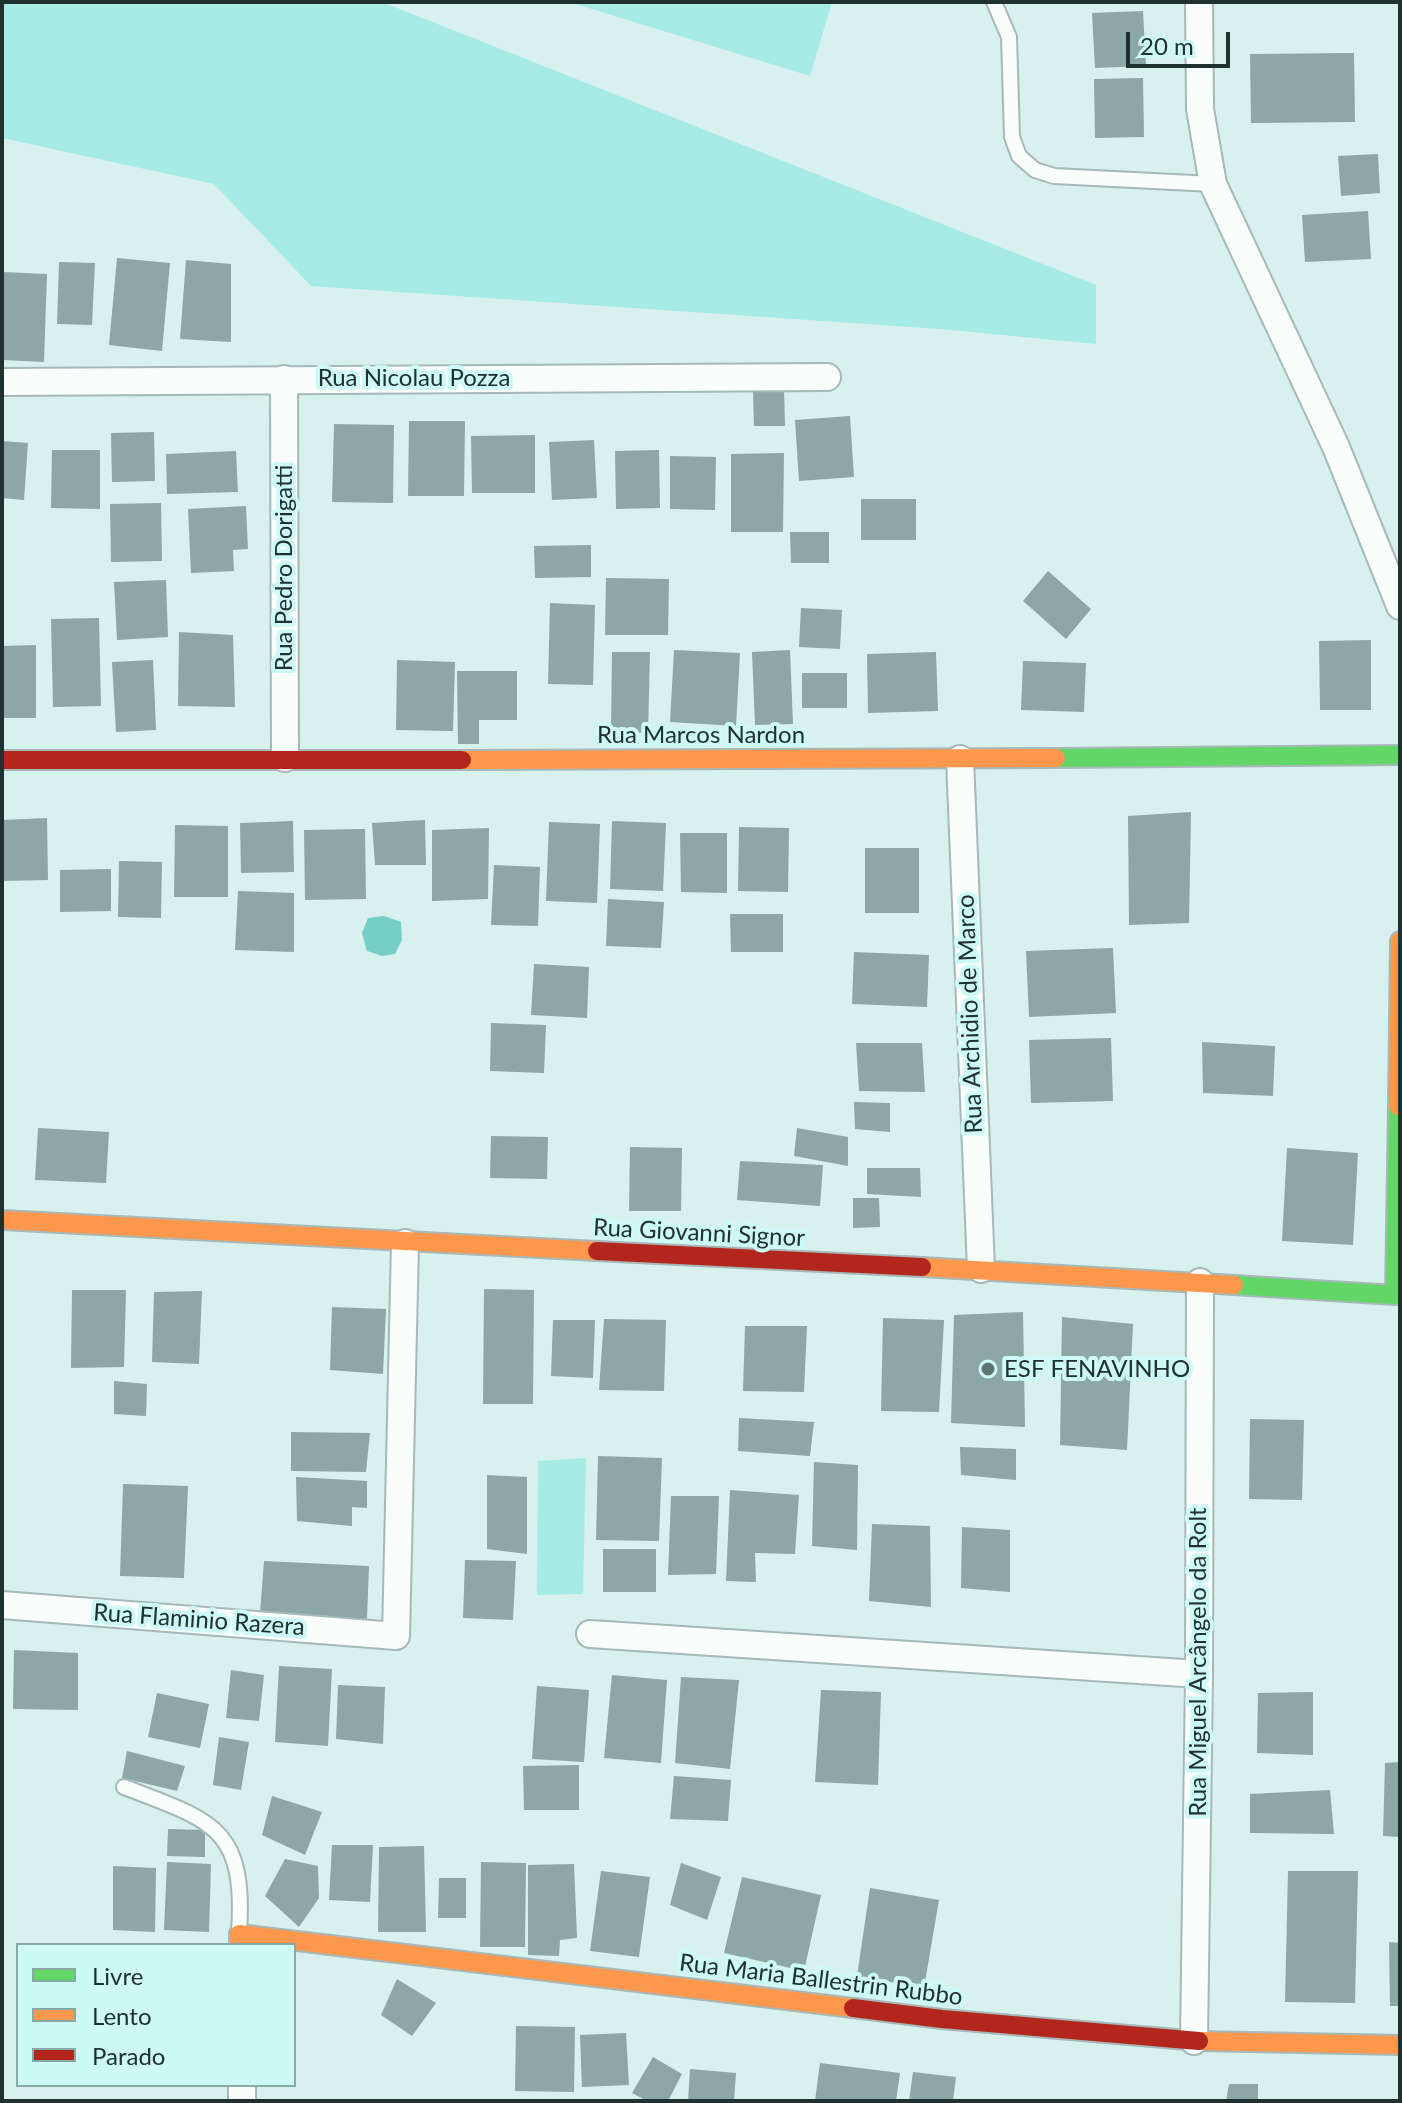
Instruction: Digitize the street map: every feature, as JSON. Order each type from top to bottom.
[{"type":"street","points":[[1199,2],[1200,109],[1213,184],[1336,447],[1400,606]]},
{"type":"street","name":"Rua Nicolau Pozza","points":[[2,382],[827,377]]},
{"type":"street","name":"Rua Pedro Dorigatti","points":[[284,379],[285,758]]},
{"type":"street","name":"Rua Marcos Nardon","points":[[2,760],[960,759],[1400,755]]},
{"type":"street","name":"Rua Archidio de Marco","points":[[960,759],[981,1269]]},
{"type":"street","points":[[1397,1297],[1400,941]]},
{"type":"street","name":"Rua Giovanni Signor","points":[[2,1220],[405,1243],[981,1269],[1397,1297]]},
{"type":"street","name":"Rua Flaminio Razera","points":[[2,1605],[396,1636],[405,1243]]},
{"type":"street","name":"Rua Miguel Arcângelo da Rolt","points":[[1194,2041],[1200,1282]]},
{"type":"street","points":[[590,1634],[1199,1674]]},
{"type":"street","name":"Rua Maria Ballestrin Rubbo","points":[[239,1940],[266,1943]]},
{"type":"street","name":"Rua Maria Ballestrin Rubbo","points":[[296,1946],[942,2019],[1194,2041],[1400,2045]]},
{"type":"lane","points":[[994,2],[1009,37],[1012,137],[1019,156],[1035,170],[1054,176],[1213,184]]},
{"type":"lane","points":[[124,1787],[196,1815],[215,1829],[228,1845],[242,1893],[239,1940]]},
{"type":"shaded area","points":[[2,2],[382,2],[1096,285],[1096,344],[940,329],[311,286],[214,184],[2,138]]},
{"type":"shaded area","points":[[569,2],[832,2],[810,76]]},
{"type":"shaded area","points":[[384,916],[401,922],[402,940],[395,954],[382,956],[367,951],[362,933],[368,918]]},
{"type":"shaded area","points":[[586,1458],[583,1594],[537,1595],[538,1461]]},
{"type":"building","points":[[1143,11],[1146,66],[1095,68],[1092,13]]},
{"type":"building","points":[[1354,53],[1355,122],[1251,123],[1250,54]]},
{"type":"building","points":[[1143,78],[1144,137],[1095,138],[1094,79]]},
{"type":"building","points":[[1378,154],[1380,193],[1341,196],[1338,156]]},
{"type":"building","points":[[1368,211],[1371,259],[1305,262],[1302,215]]},
{"type":"building","points":[[117,258],[170,263],[162,351],[109,345]]},
{"type":"building","points":[[186,260],[231,264],[231,342],[180,339]]},
{"type":"building","points":[[59,262],[95,263],[92,325],[57,324]]},
{"type":"building","points":[[2,272],[47,274],[44,362],[2,360]]},
{"type":"building","points":[[784,389],[785,426],[754,426],[753,390]]},
{"type":"building","points":[[850,416],[854,477],[799,481],[795,420]]},
{"type":"building","points":[[409,421],[465,421],[464,496],[408,496]]},
{"type":"building","points":[[334,424],[394,425],[393,503],[332,502]]},
{"type":"building","points":[[154,432],[155,481],[112,482],[111,433]]},
{"type":"building","points":[[535,435],[535,493],[472,493],[471,436]]},
{"type":"building","points":[[594,440],[597,498],[552,500],[549,442]]},
{"type":"building","points":[[2,441],[28,443],[24,500],[2,498]]},
{"type":"building","points":[[52,450],[100,450],[100,509],[51,508]]},
{"type":"building","points":[[659,450],[660,508],[616,509],[615,451]]},
{"type":"building","points":[[236,451],[238,492],[167,494],[166,454]]},
{"type":"building","points":[[784,453],[783,532],[731,532],[731,454]]},
{"type":"building","points":[[670,456],[716,457],[715,510],[670,509]]},
{"type":"building","points":[[861,499],[916,499],[916,540],[861,540]]},
{"type":"building","points":[[161,503],[162,561],[111,562],[110,504]]},
{"type":"building","points":[[246,506],[248,549],[233,550],[234,571],[191,573],[188,509]]},
{"type":"building","points":[[790,532],[829,532],[829,563],[791,563]]},
{"type":"building","points":[[591,545],[591,577],[535,578],[534,546]]},
{"type":"building","points":[[1048,571],[1091,609],[1066,639],[1023,601]]},
{"type":"building","points":[[606,578],[669,579],[668,635],[605,635]]},
{"type":"building","points":[[166,580],[168,637],[117,640],[114,582]]},
{"type":"building","points":[[550,603],[595,605],[593,685],[548,684]]},
{"type":"building","points":[[801,608],[842,610],[840,649],[799,647]]},
{"type":"building","points":[[99,618],[101,706],[53,707],[51,619]]},
{"type":"building","points":[[179,632],[233,635],[235,707],[178,706]]},
{"type":"building","points":[[1371,640],[1371,710],[1320,710],[1319,641]]},
{"type":"building","points":[[36,645],[36,718],[2,718],[2,646]]},
{"type":"building","points":[[674,650],[740,653],[736,726],[670,722]]},
{"type":"building","points":[[790,650],[793,724],[755,725],[752,652]]},
{"type":"building","points":[[612,652],[650,652],[648,733],[611,732]]},
{"type":"building","points":[[936,652],[938,711],[868,713],[867,654]]},
{"type":"building","points":[[153,660],[156,730],[116,732],[112,662]]},
{"type":"building","points":[[397,660],[455,662],[453,731],[396,730]]},
{"type":"building","points":[[1023,661],[1086,663],[1084,712],[1021,710]]},
{"type":"building","points":[[457,671],[517,671],[517,720],[479,720],[479,744],[458,744]]},
{"type":"building","points":[[802,673],[847,673],[847,708],[802,708]]},
{"type":"building","points":[[1191,812],[1189,923],[1129,925],[1128,816]]},
{"type":"building","points":[[47,818],[48,880],[2,881],[2,820]]},
{"type":"building","points":[[425,820],[426,865],[375,865],[372,823]]},
{"type":"building","points":[[293,821],[294,872],[241,873],[240,823]]},
{"type":"building","points":[[612,821],[666,823],[663,891],[610,889]]},
{"type":"building","points":[[549,822],[600,824],[597,903],[546,901]]},
{"type":"building","points":[[175,825],[228,826],[228,897],[174,897]]},
{"type":"building","points":[[739,827],[789,828],[788,892],[738,891]]},
{"type":"building","points":[[489,828],[488,899],[432,901],[432,830]]},
{"type":"building","points":[[365,829],[366,899],[305,900],[304,830]]},
{"type":"building","points":[[680,833],[727,833],[727,893],[681,892]]},
{"type":"building","points":[[865,848],[919,848],[919,913],[865,913]]},
{"type":"building","points":[[119,861],[162,862],[161,918],[118,917]]},
{"type":"building","points":[[494,865],[540,867],[538,926],[491,925]]},
{"type":"building","points":[[111,869],[111,911],[60,912],[60,870]]},
{"type":"building","points":[[238,891],[294,893],[294,952],[235,950]]},
{"type":"building","points":[[608,899],[664,902],[661,948],[606,946]]},
{"type":"building","points":[[730,914],[783,914],[783,952],[731,952]]},
{"type":"building","points":[[1113,948],[1116,1013],[1029,1017],[1026,951]]},
{"type":"building","points":[[854,952],[929,955],[927,1007],[852,1004]]},
{"type":"building","points":[[534,964],[589,967],[587,1018],[531,1015]]},
{"type":"building","points":[[491,1023],[546,1025],[544,1073],[490,1071]]},
{"type":"building","points":[[1111,1038],[1113,1101],[1031,1103],[1029,1040]]},
{"type":"building","points":[[1202,1042],[1275,1046],[1273,1096],[1203,1093]]},
{"type":"building","points":[[856,1043],[922,1043],[925,1092],[859,1091]]},
{"type":"building","points":[[854,1102],[890,1103],[890,1132],[855,1129]]},
{"type":"building","points":[[38,1128],[109,1132],[106,1183],[35,1180]]},
{"type":"building","points":[[797,1128],[848,1137],[848,1166],[794,1156]]},
{"type":"building","points":[[491,1136],[548,1137],[547,1179],[490,1178]]},
{"type":"building","points":[[630,1147],[682,1148],[681,1211],[629,1211]]},
{"type":"building","points":[[1287,1148],[1358,1153],[1353,1245],[1282,1241]]},
{"type":"building","points":[[740,1161],[823,1165],[820,1206],[737,1200]]},
{"type":"building","points":[[867,1168],[920,1168],[921,1197],[867,1194]]},
{"type":"building","points":[[853,1198],[879,1198],[880,1227],[853,1228]]},
{"type":"building","points":[[484,1289],[534,1290],[533,1404],[483,1404]]},
{"type":"building","points":[[72,1290],[126,1290],[124,1367],[71,1368]]},
{"type":"building","points":[[202,1291],[199,1364],[152,1362],[154,1292]]},
{"type":"building","points":[[332,1307],[386,1309],[383,1374],[330,1370]]},
{"type":"building","name":"ESF FENAVINHO","points":[[1023,1312],[1025,1427],[951,1423],[954,1315]]},
{"type":"building","points":[[1062,1317],[1133,1324],[1127,1450],[1060,1445]]},
{"type":"building","points":[[883,1318],[944,1320],[939,1412],[881,1411]]},
{"type":"building","points":[[604,1319],[666,1320],[664,1391],[599,1390]]},
{"type":"building","points":[[553,1320],[595,1320],[593,1378],[551,1376]]},
{"type":"building","points":[[745,1326],[807,1326],[804,1392],[743,1391]]},
{"type":"building","points":[[114,1381],[147,1384],[146,1416],[114,1414]]},
{"type":"building","points":[[739,1418],[814,1422],[810,1456],[738,1451]]},
{"type":"building","points":[[1250,1419],[1304,1420],[1302,1500],[1249,1499]]},
{"type":"building","points":[[291,1432],[370,1433],[366,1472],[291,1471]]},
{"type":"building","points":[[960,1447],[1016,1449],[1016,1480],[961,1475]]},
{"type":"building","points":[[598,1456],[662,1458],[659,1541],[596,1540]]},
{"type":"building","points":[[814,1462],[858,1465],[857,1550],[812,1546]]},
{"type":"building","points":[[487,1475],[527,1477],[527,1554],[487,1549]]},
{"type":"building","points":[[296,1477],[367,1481],[367,1508],[352,1507],[352,1526],[297,1521]]},
{"type":"building","points":[[123,1484],[188,1486],[184,1578],[120,1576]]},
{"type":"building","points":[[730,1490],[799,1495],[795,1554],[755,1553],[756,1582],[726,1581]]},
{"type":"building","points":[[671,1496],[719,1496],[716,1574],[668,1575]]},
{"type":"building","points":[[872,1524],[930,1526],[931,1607],[869,1601]]},
{"type":"building","points":[[962,1527],[1010,1530],[1010,1592],[961,1588]]},
{"type":"building","points":[[603,1549],[656,1549],[656,1592],[603,1592]]},
{"type":"building","points":[[465,1560],[516,1561],[513,1620],[463,1618]]},
{"type":"building","points":[[264,1561],[369,1566],[367,1619],[260,1613]]},
{"type":"building","points":[[14,1650],[78,1653],[78,1710],[13,1709]]},
{"type":"building","points":[[279,1666],[332,1669],[328,1746],[275,1742]]},
{"type":"building","points":[[231,1670],[264,1675],[259,1721],[226,1718]]},
{"type":"building","points":[[612,1675],[667,1680],[661,1763],[604,1758]]},
{"type":"building","points":[[681,1677],[739,1680],[730,1769],[675,1763]]},
{"type":"building","points":[[338,1685],[385,1687],[383,1744],[336,1739]]},
{"type":"building","points":[[537,1686],[589,1690],[584,1762],[532,1759]]},
{"type":"building","points":[[821,1690],[881,1692],[878,1785],[815,1782]]},
{"type":"building","points":[[1313,1692],[1313,1755],[1257,1753],[1258,1693]]},
{"type":"building","points":[[157,1693],[209,1704],[200,1748],[148,1737]]},
{"type":"building","points":[[219,1737],[249,1742],[241,1790],[213,1785]]},
{"type":"building","points":[[127,1751],[185,1766],[177,1791],[122,1778]]},
{"type":"building","points":[[1400,1762],[1400,1837],[1383,1836],[1385,1763]]},
{"type":"building","points":[[579,1765],[579,1810],[524,1810],[523,1766]]},
{"type":"building","points":[[674,1776],[731,1780],[728,1821],[670,1819]]},
{"type":"building","points":[[1330,1790],[1334,1834],[1250,1833],[1250,1794]]},
{"type":"building","points":[[272,1796],[322,1812],[305,1855],[262,1835]]},
{"type":"building","points":[[168,1829],[205,1830],[205,1857],[167,1856]]},
{"type":"building","points":[[332,1845],[373,1845],[370,1902],[329,1900]]},
{"type":"building","points":[[424,1846],[426,1932],[378,1932],[379,1847]]},
{"type":"building","points":[[285,1859],[318,1866],[319,1898],[299,1927],[265,1896]]},
{"type":"building","points":[[167,1862],[211,1864],[209,1932],[164,1930]]},
{"type":"building","points":[[481,1862],[526,1863],[525,1947],[480,1947]]},
{"type":"building","points":[[681,1863],[721,1877],[707,1920],[670,1905]]},
{"type":"building","points":[[574,1864],[577,1938],[560,1940],[559,1956],[528,1955],[528,1865]]},
{"type":"building","points":[[113,1866],[156,1868],[155,1932],[113,1930]]},
{"type":"building","points":[[601,1871],[650,1877],[639,1957],[590,1951]]},
{"type":"building","points":[[1288,1871],[1358,1871],[1355,2003],[1285,2002]]},
{"type":"building","points":[[742,1877],[821,1895],[804,1971],[724,1953]]},
{"type":"building","points":[[439,1878],[466,1878],[466,1918],[438,1918]]},
{"type":"building","points":[[870,1888],[939,1900],[924,1988],[857,1976]]},
{"type":"building","points":[[1389,1942],[1400,1943],[1400,2006],[1390,2006]]},
{"type":"building","points":[[397,1979],[436,2003],[412,2036],[381,2015]]},
{"type":"building","points":[[516,2026],[575,2027],[574,2092],[515,2091]]},
{"type":"building","points":[[626,2033],[629,2085],[582,2087],[580,2035]]},
{"type":"building","points":[[653,2057],[682,2074],[668,2101],[647,2101],[632,2093]]},
{"type":"building","points":[[820,2063],[900,2073],[896,2101],[815,2101]]},
{"type":"building","points":[[690,2069],[736,2073],[734,2101],[688,2101]]},
{"type":"building","points":[[913,2072],[956,2077],[953,2101],[909,2101]]},
{"type":"building","points":[[1229,2084],[1258,2084],[1258,2101],[1226,2101]]},
{"type":"traffic: fast","points":[[1056,758],[1400,755]]},
{"type":"traffic: fast","points":[[1234,1285],[1395,1295],[1398,1106]]},
{"type":"traffic: slow","points":[[462,760],[1056,758]]},
{"type":"traffic: slow","points":[[1398,1106],[1400,941]]},
{"type":"traffic: slow","points":[[2,1220],[597,1251]]},
{"type":"traffic: slow","points":[[922,1267],[1234,1285]]},
{"type":"traffic: slow","points":[[239,1943],[239,1934],[853,2008]]},
{"type":"traffic: slow","points":[[1199,2041],[1400,2045]]},
{"type":"traffic: jam","points":[[2,760],[462,760]]},
{"type":"traffic: jam","points":[[597,1251],[922,1267]]},
{"type":"traffic: jam","points":[[853,2008],[942,2019],[1199,2041]]},
{"type":"place","name":"ESF FENAVINHO","points":[[988,1369]]}]
